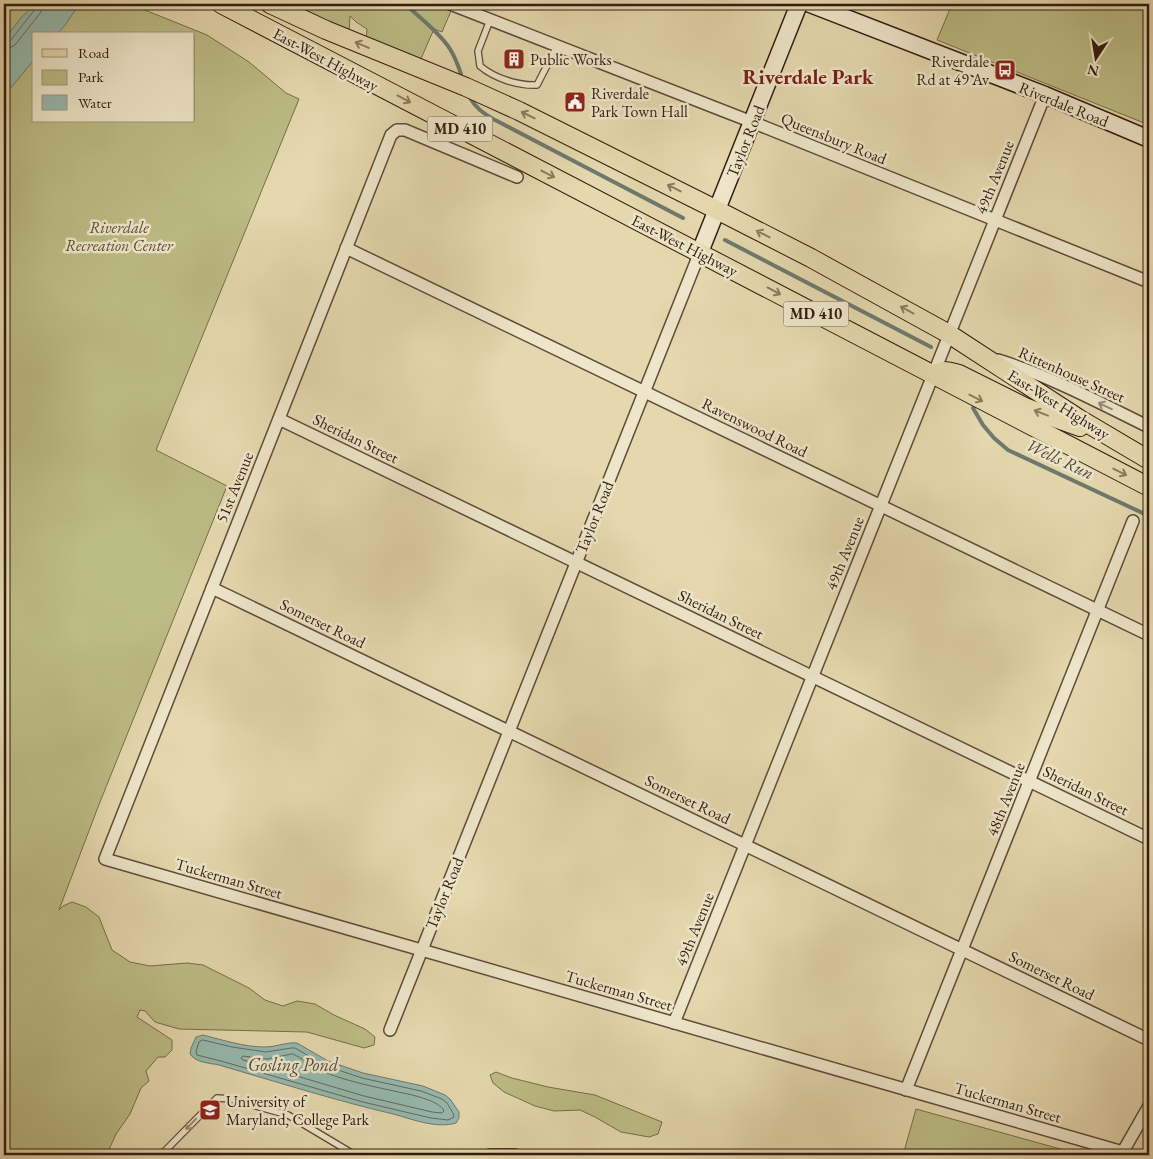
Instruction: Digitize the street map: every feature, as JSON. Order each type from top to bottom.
[{"type":"main road","name":"East-West Highway","points":[[221,4],[1149,487]]},
{"type":"main road","name":"East-West Highway","points":[[270,4],[326,30],[520,111],[818,262],[949,334],[1078,418],[1149,460]]},
{"type":"main road","points":[[933,375],[942,371],[959,374],[1027,408],[1120,442]]},
{"type":"street","name":"Queensbury Road","points":[[450,4],[752,122],[1149,282]]},
{"type":"street","name":"Taylor Road","points":[[390,1030],[799,4]]},
{"type":"street","name":"Riverdale Road","points":[[810,4],[1045,95],[1149,139]]},
{"type":"street","name":"49th Avenue","points":[[674,1023],[1045,95]]},
{"type":"street","name":"51st Avenue","points":[[105,859],[391,135],[397,130],[404,130],[517,177]]},
{"type":"street","name":"Ravenswood Road","points":[[346,248],[1149,635]]},
{"type":"street","name":"Rittenhouse Street","points":[[980,354],[1044,377],[1149,426]]},
{"type":"street","name":"Sheridan Street","points":[[279,419],[1149,838]]},
{"type":"street","name":"48th Avenue","points":[[906,1090],[1134,521]]},
{"type":"street","name":"Somerset Road","points":[[212,588],[1149,1040]]},
{"type":"street","name":"Tuckerman Street","points":[[105,859],[1122,1154]]},
{"type":"street","points":[[1122,1154],[1149,1106]]},
{"type":"street","points":[[490,1155],[515,1155]]},
{"type":"lane","points":[[490,20],[478,51],[480,66],[487,72],[509,81],[527,86],[537,85],[557,46]]},
{"type":"lane","points":[[161,1155],[217,1098],[232,1099],[288,1115],[354,1155]]},
{"type":"green space","name":"Riverdale Recreation Center","points":[[4,4],[130,4],[207,35],[249,62],[286,93],[299,99],[156,450],[227,486],[98,807],[59,910],[72,902],[86,907],[99,917],[112,950],[130,962],[150,966],[187,963],[203,965],[249,988],[265,1000],[283,1006],[297,1001],[315,1004],[365,1029],[375,1037],[374,1045],[364,1048],[307,1032],[179,1029],[155,1022],[145,1011],[140,1010],[137,1017],[172,1040],[172,1050],[165,1057],[158,1057],[146,1071],[149,1081],[141,1088],[130,1114],[116,1134],[106,1155],[4,1155]]},
{"type":"green space","points":[[287,4],[454,4],[442,32],[434,29],[420,61],[366,41],[367,29],[350,16],[349,34]]},
{"type":"green space","points":[[952,4],[1149,4],[1149,125],[937,40]]},
{"type":"green space","points":[[496,1072],[548,1087],[595,1095],[662,1122],[658,1134],[649,1137],[621,1132],[580,1110],[554,1111],[535,1106],[504,1092],[493,1083],[490,1075]]},
{"type":"green space","points":[[916,1109],[1082,1155],[903,1155]]},
{"type":"water","points":[[34,4],[79,4],[59,32],[32,32],[32,62],[4,96],[4,40]]},
{"type":"water","name":"Gosling Pond","points":[[203,1035],[257,1047],[297,1043],[328,1061],[363,1073],[423,1086],[445,1095],[459,1112],[459,1118],[456,1123],[448,1125],[424,1123],[199,1061],[190,1054],[196,1037]]},
{"type":"waterway","name":"Wells Run","points":[[405,4],[446,43],[458,64],[461,74]]},
{"type":"waterway","points":[[470,98],[480,110],[493,119],[683,218]]},
{"type":"waterway","points":[[725,240],[931,347]]},
{"type":"waterway","name":"Wells Run","points":[[973,408],[983,425],[1008,450],[1149,516]]},
{"type":"place","name":"Public Works","points":[[514,59]]},
{"type":"place","name":"Riverdale Rd at 49 Av","points":[[1005,70]]},
{"type":"place","name":"Riverdale Park Town Hall","points":[[575,102]]},
{"type":"place","name":"University of Maryland, College Park","points":[[210,1110]]},
{"type":"district","name":"Riverdale Park","points":[[808,77]]}]
